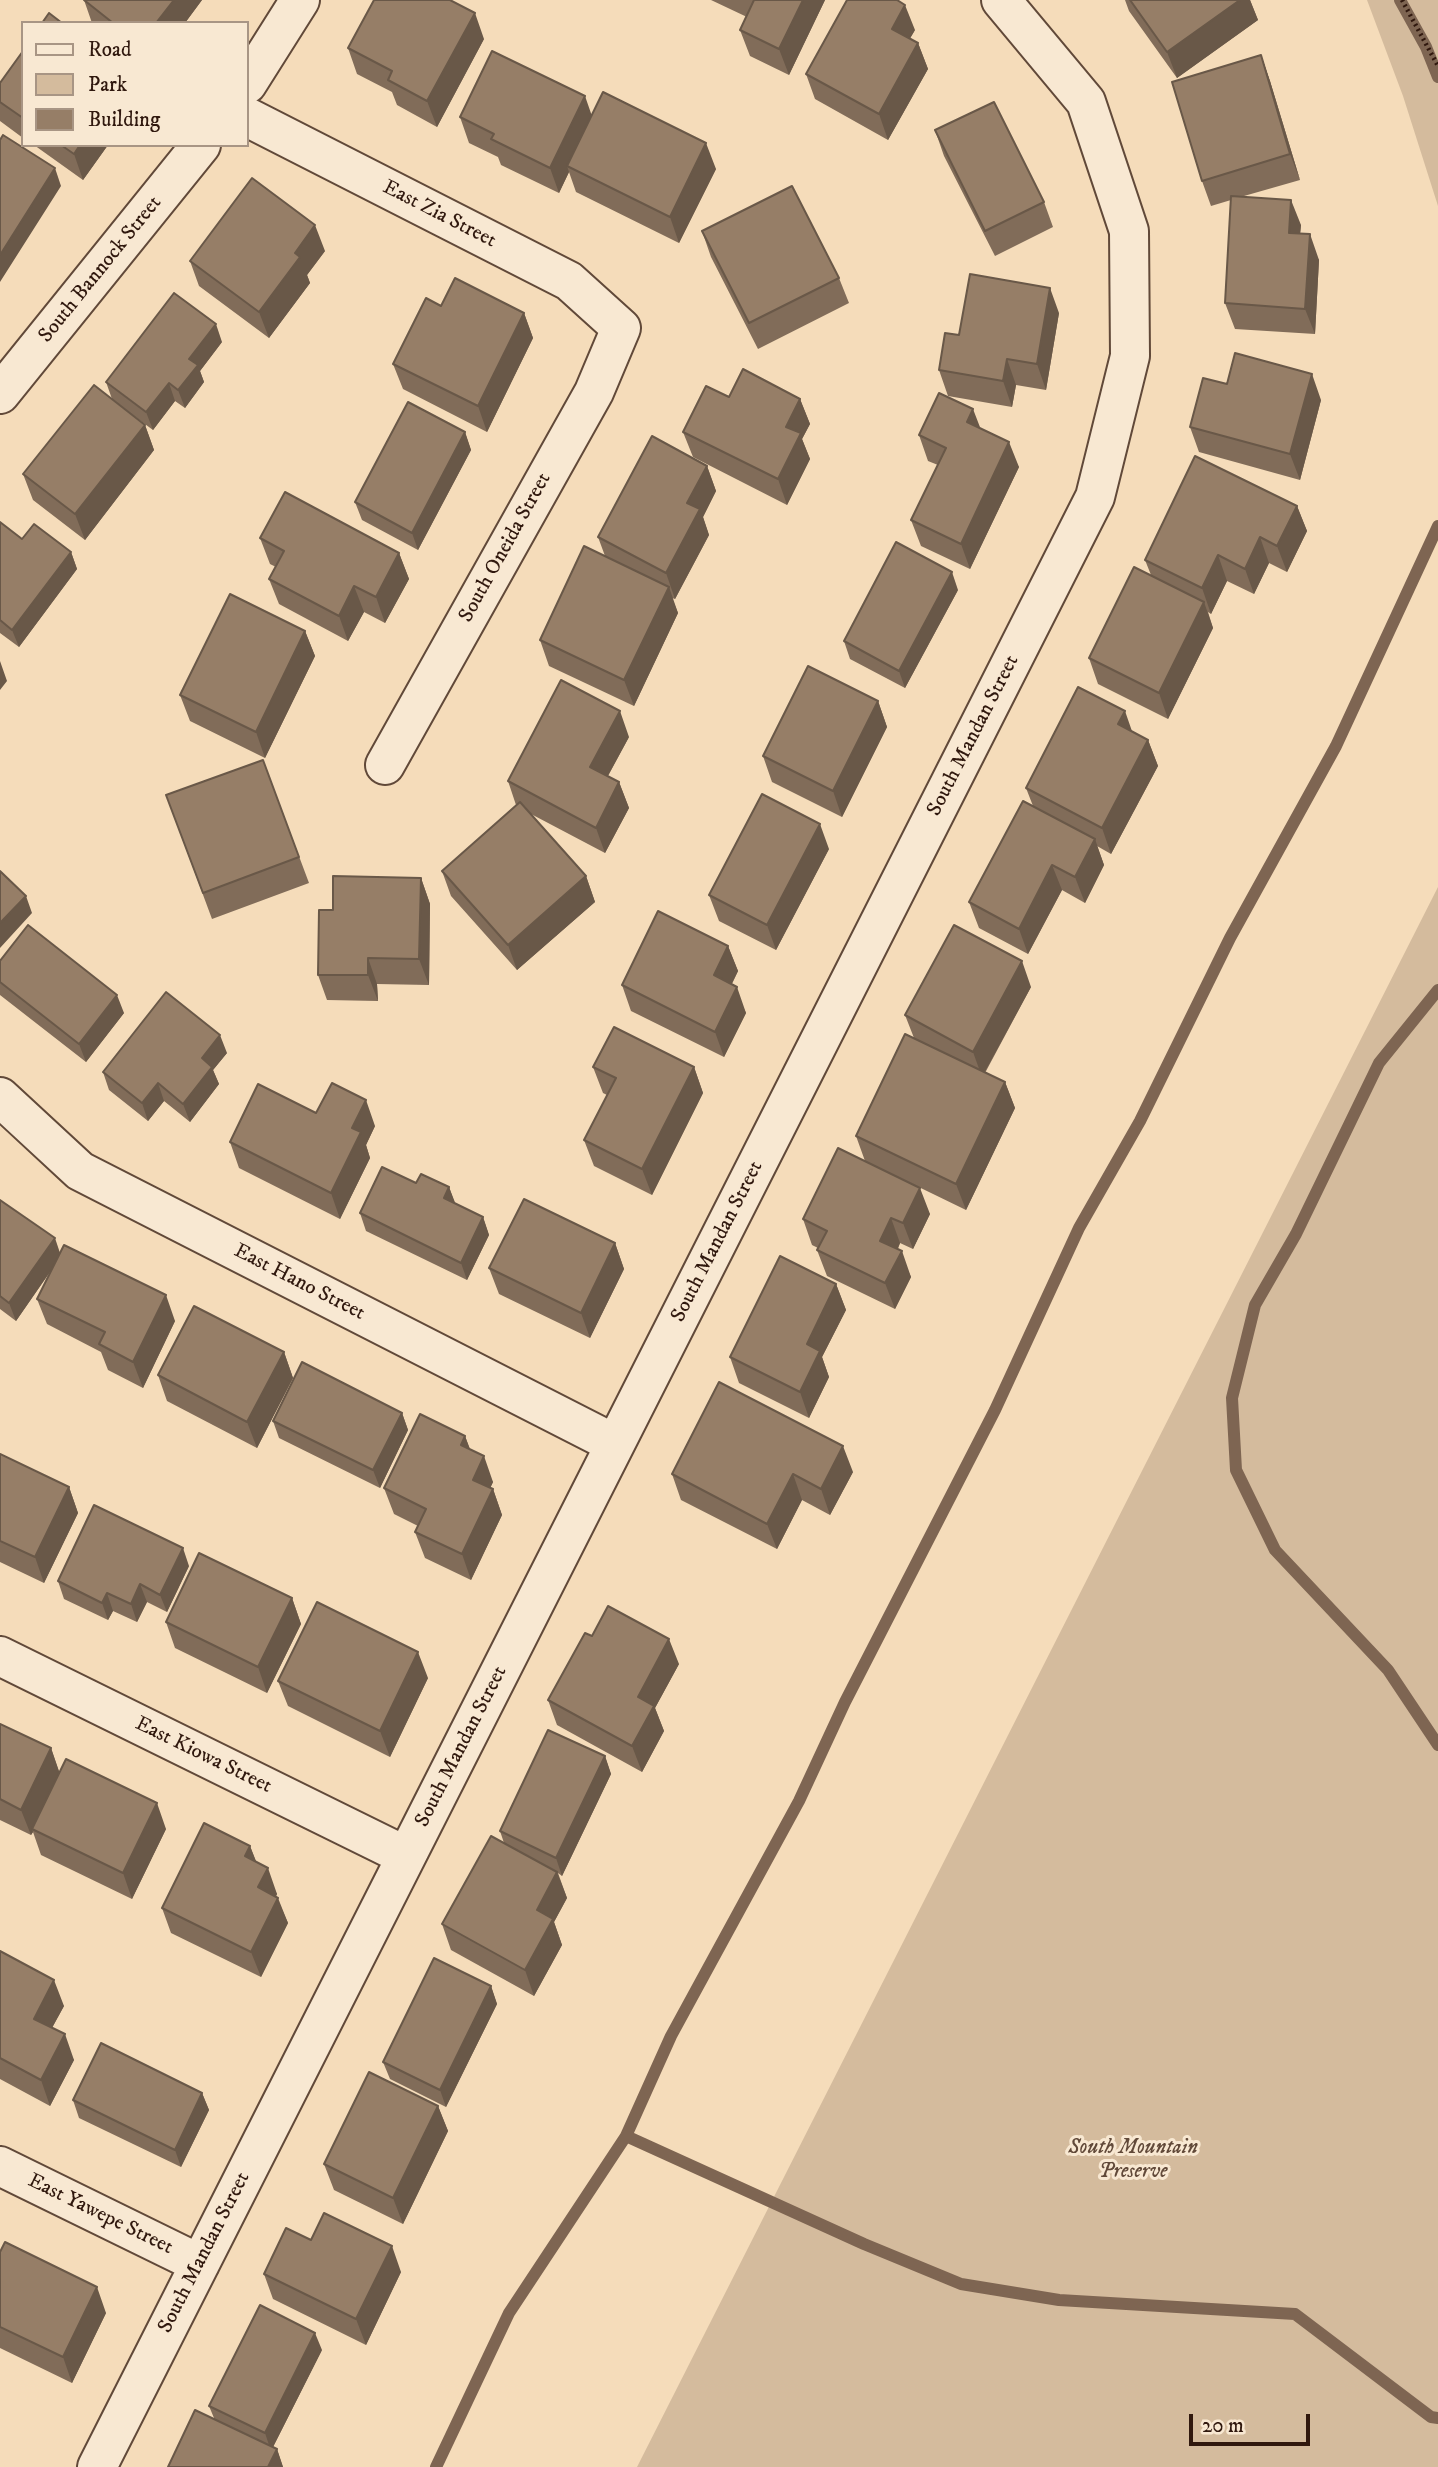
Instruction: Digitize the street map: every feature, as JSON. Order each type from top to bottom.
[{"type":"street","points":[[248,82],[300,0]]},
{"type":"street","name":"South Mandan Street","points":[[97,2467],[1095,497],[1130,356],[1129,231],[1086,102],[1001,0]]},
{"type":"street","name":"East Zia Street","points":[[248,118],[569,281],[621,328]]},
{"type":"street","name":"South Bannock Street","points":[[0,394],[199,147]]},
{"type":"street","name":"South Oneida Street","points":[[384,765],[594,392],[621,328]]},
{"type":"street","name":"East Hano Street","points":[[0,1097],[80,1171],[615,1444]]},
{"type":"street","name":"East Kiowa Street","points":[[0,1656],[406,1856]]},
{"type":"street","name":"East Yawepe Street","points":[[0,2166],[200,2264]]},
{"type":"path","points":[[1402,0],[1438,66]]},
{"type":"green space","points":[[1367,0],[1438,0],[1438,206],[1403,96]]},
{"type":"green space","name":"South Mountain Preserve","points":[[1438,887],[1438,2467],[637,2467]]},
{"type":"building","points":[[84,0],[174,0],[158,21],[110,21]]},
{"type":"building","points":[[374,0],[450,0],[475,13],[427,101],[388,80],[392,71],[348,48]]},
{"type":"building","points":[[754,0],[803,0],[779,49],[740,30]]},
{"type":"building","points":[[847,0],[897,0],[905,5],[892,29],[918,43],[879,114],[806,74]]},
{"type":"building","points":[[1130,0],[1240,0],[1167,52]]},
{"type":"building","points":[[49,13],[59,21],[43,21]]},
{"type":"building","points":[[492,51],[585,96],[550,168],[491,139],[494,134],[460,117]]},
{"type":"building","points":[[21,54],[21,117],[0,102],[0,83]]},
{"type":"building","points":[[1261,55],[1290,154],[1202,181],[1172,82]]},
{"type":"building","points":[[603,92],[706,143],[670,217],[567,166]]},
{"type":"building","points":[[994,102],[1044,202],[985,231],[935,130]]},
{"type":"building","points":[[3,135],[55,168],[0,255],[0,140]]},
{"type":"building","points":[[64,147],[79,147],[74,154]]},
{"type":"building","points":[[252,178],[315,225],[295,253],[300,257],[259,312],[190,261]]},
{"type":"building","points":[[792,186],[839,278],[749,323],[702,231]]},
{"type":"building","points":[[1231,196],[1291,200],[1289,233],[1310,234],[1305,309],[1225,303]]},
{"type":"building","points":[[970,274],[1050,288],[1037,364],[1007,359],[1003,381],[939,370],[945,333],[959,335]]},
{"type":"building","points":[[455,278],[524,313],[478,406],[393,364],[426,298],[441,306]]},
{"type":"building","points":[[174,293],[216,324],[189,359],[198,365],[178,390],[169,383],[146,412],[106,382]]},
{"type":"building","points":[[1235,353],[1312,374],[1290,454],[1190,427],[1203,378],[1227,384]]},
{"type":"building","points":[[743,369],[800,399],[786,427],[801,433],[778,479],[683,432],[706,386],[729,397]]},
{"type":"building","points":[[94,385],[145,425],[75,514],[23,474]]},
{"type":"building","points":[[939,393],[973,409],[967,422],[1009,442],[961,544],[911,520],[946,448],[919,435]]},
{"type":"building","points":[[408,402],[465,432],[412,533],[355,502]]},
{"type":"building","points":[[652,436],[707,466],[687,503],[700,509],[666,573],[598,537]]},
{"type":"building","points":[[1195,456],[1297,506],[1277,546],[1260,537],[1245,569],[1218,555],[1202,588],[1145,560]]},
{"type":"building","points":[[285,492],[399,553],[376,597],[354,586],[339,616],[269,579],[284,551],[260,538]]},
{"type":"building","points":[[0,522],[22,539],[34,524],[71,552],[12,630],[0,620]]},
{"type":"building","points":[[896,542],[952,572],[899,671],[844,641]]},
{"type":"building","points":[[584,546],[669,587],[624,680],[540,640]]},
{"type":"building","points":[[1134,567],[1204,602],[1159,693],[1089,658]]},
{"type":"building","points":[[230,594],[305,631],[256,732],[180,695]]},
{"type":"building","points":[[808,666],[878,701],[833,791],[763,756]]},
{"type":"building","points":[[561,680],[620,711],[590,767],[619,782],[596,828],[508,781]]},
{"type":"building","points":[[1078,687],[1125,711],[1118,724],[1148,740],[1102,828],[1026,788]]},
{"type":"building","points":[[263,760],[299,857],[203,893],[166,795]]},
{"type":"building","points":[[762,794],[820,824],[767,925],[709,895]]},
{"type":"building","points":[[1023,801],[1095,839],[1075,877],[1052,865],[1019,929],[969,902]]},
{"type":"building","points":[[520,802],[586,876],[508,945],[442,871]]},
{"type":"building","points":[[0,871],[26,896],[0,923]]},
{"type":"building","points":[[333,876],[421,878],[419,959],[368,958],[368,975],[318,975],[319,910],[333,910]]},
{"type":"building","points":[[658,911],[728,946],[714,975],[737,987],[715,1032],[622,985]]},
{"type":"building","points":[[28,925],[117,995],[79,1044],[0,982],[0,961]]},
{"type":"building","points":[[954,925],[1022,961],[973,1052],[905,1015]]},
{"type":"building","points":[[166,992],[220,1035],[202,1058],[212,1067],[183,1104],[158,1083],[142,1103],[103,1072]]},
{"type":"building","points":[[614,1027],[694,1067],[642,1169],[584,1140],[616,1078],[593,1067]]},
{"type":"building","points":[[905,1034],[1005,1082],[956,1184],[856,1136]]},
{"type":"building","points":[[332,1083],[366,1100],[352,1128],[361,1132],[331,1193],[230,1142],[258,1084],[316,1113]]},
{"type":"building","points":[[838,1148],[920,1188],[903,1223],[891,1218],[880,1241],[902,1251],[885,1283],[817,1250],[827,1231],[803,1219]]},
{"type":"building","points":[[382,1167],[416,1183],[421,1174],[449,1187],[444,1198],[483,1217],[461,1263],[360,1213]]},
{"type":"building","points":[[524,1199],[615,1243],[581,1313],[489,1268]]},
{"type":"building","points":[[0,1200],[55,1238],[9,1303],[0,1296]]},
{"type":"building","points":[[64,1245],[166,1295],[133,1362],[99,1344],[105,1332],[37,1299]]},
{"type":"building","points":[[780,1256],[836,1284],[807,1344],[820,1351],[800,1392],[730,1357]]},
{"type":"building","points":[[194,1306],[284,1352],[247,1422],[158,1375]]},
{"type":"building","points":[[302,1362],[402,1413],[373,1470],[273,1421]]},
{"type":"building","points":[[719,1382],[843,1446],[821,1489],[793,1474],[767,1524],[672,1474]]},
{"type":"building","points":[[420,1414],[465,1436],[461,1445],[484,1456],[473,1480],[493,1489],[462,1554],[415,1532],[426,1509],[384,1488]]},
{"type":"building","points":[[0,1454],[69,1487],[35,1557],[0,1541]]},
{"type":"building","points":[[94,1505],[183,1548],[160,1595],[140,1584],[131,1604],[107,1593],[102,1603],[58,1581]]},
{"type":"building","points":[[199,1553],[292,1598],[258,1667],[166,1622]]},
{"type":"building","points":[[317,1602],[418,1652],[380,1731],[278,1681]]},
{"type":"building","points":[[608,1606],[669,1639],[638,1697],[654,1706],[632,1746],[548,1700],[585,1633],[592,1636]]},
{"type":"building","points":[[0,1724],[51,1748],[21,1810],[0,1799]]},
{"type":"building","points":[[548,1730],[605,1756],[556,1858],[500,1831]]},
{"type":"building","points":[[66,1759],[157,1803],[123,1873],[32,1829]]},
{"type":"building","points":[[204,1823],[250,1846],[245,1856],[268,1868],[258,1887],[278,1898],[251,1952],[162,1908]]},
{"type":"building","points":[[491,1836],[557,1872],[537,1910],[553,1919],[525,1970],[442,1924]]},
{"type":"building","points":[[0,1951],[54,1980],[34,2019],[65,2034],[41,2080],[0,2058]]},
{"type":"building","points":[[434,1958],[491,1986],[440,2090],[383,2062]]},
{"type":"building","points":[[101,2043],[202,2093],[175,2150],[73,2100]]},
{"type":"building","points":[[369,2072],[438,2106],[393,2198],[324,2164]]},
{"type":"building","points":[[324,2213],[392,2246],[356,2319],[264,2274],[286,2228],[311,2240]]},
{"type":"building","points":[[5,2242],[97,2287],[63,2357],[0,2327],[0,2252]]},
{"type":"building","points":[[260,2305],[315,2333],[265,2433],[209,2406]]},
{"type":"building","points":[[195,2410],[277,2449],[268,2467],[168,2467]]},
{"type":"waterway","points":[[1400,0],[1426,47],[1438,77]]},
{"type":"waterway","points":[[436,2467],[509,2313],[626,2136],[671,2036],[799,1801],[845,1702],[995,1410],[1079,1228],[1140,1121],[1230,938],[1336,746],[1438,526]]},
{"type":"waterway","points":[[1438,990],[1379,1063],[1296,1234],[1255,1305],[1232,1398],[1236,1470],[1275,1550],[1388,1670],[1438,1745]]},
{"type":"waterway","points":[[626,2136],[864,2244],[961,2284],[1059,2300],[1295,2314],[1431,2417],[1438,2418]]}]
